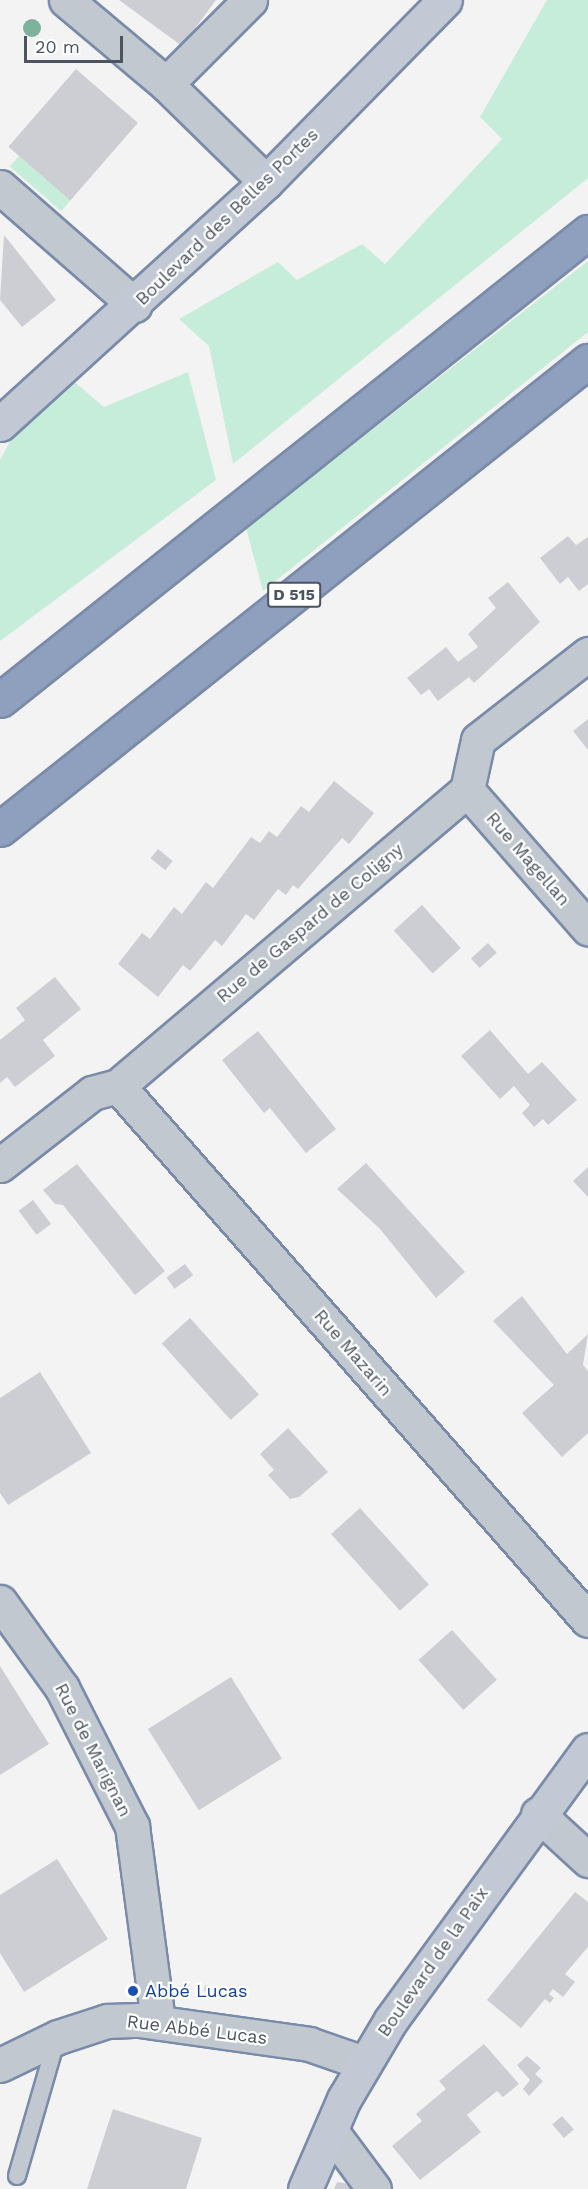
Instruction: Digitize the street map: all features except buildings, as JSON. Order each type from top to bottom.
[{"type":"highway","points":[[0,700],[588,232]]},
{"type":"highway","name":"D 515","points":[[0,830],[588,361]]},
{"type":"street","points":[[66,0],[165,84],[266,182]]},
{"type":"street","points":[[165,84],[250,0]]},
{"type":"street","name":"Boulevard des Belles Portes","points":[[0,424],[135,305],[266,182],[445,0]]},
{"type":"street","points":[[0,187],[135,305]]},
{"type":"street","points":[[467,790],[478,740],[588,654]]},
{"type":"street","name":"Rue Magellan","points":[[467,790],[588,928]]},
{"type":"street","name":"Rue de Gaspard de Coligny","points":[[0,1165],[92,1093],[118,1086],[467,790]]},
{"type":"street","name":"Rue Mazarin","points":[[118,1086],[588,1620]]},
{"type":"street","name":"Rue de Marignan","points":[[0,1602],[63,1688],[132,1826],[158,2022]]},
{"type":"street","name":"Boulevard de la Paix","points":[[305,2189],[364,2063],[538,1814],[588,1750]]},
{"type":"street","points":[[538,1814],[588,1860]]},
{"type":"street","name":"Rue Abbé Lucas","points":[[0,2065],[57,2037],[107,2021],[158,2022],[309,2044],[364,2063]]},
{"type":"street","points":[[331,2131],[374,2189]]},
{"type":"lane","points":[[17,2176],[57,2037]]},
{"type":"green space","points":[[547,0],[588,0],[588,178],[233,464],[209,346],[179,319],[278,262],[297,280],[362,244],[385,264],[502,139],[480,117]]},
{"type":"green space","points":[[19,156],[70,201],[61,211],[10,167]]},
{"type":"green space","points":[[588,261],[588,332],[263,591],[246,528]]},
{"type":"green space","points":[[188,372],[216,480],[0,641],[0,460],[17,429],[71,379],[104,407]]},
{"type":"place","name":"Abbé Lucas","points":[[133,1991]]}]
